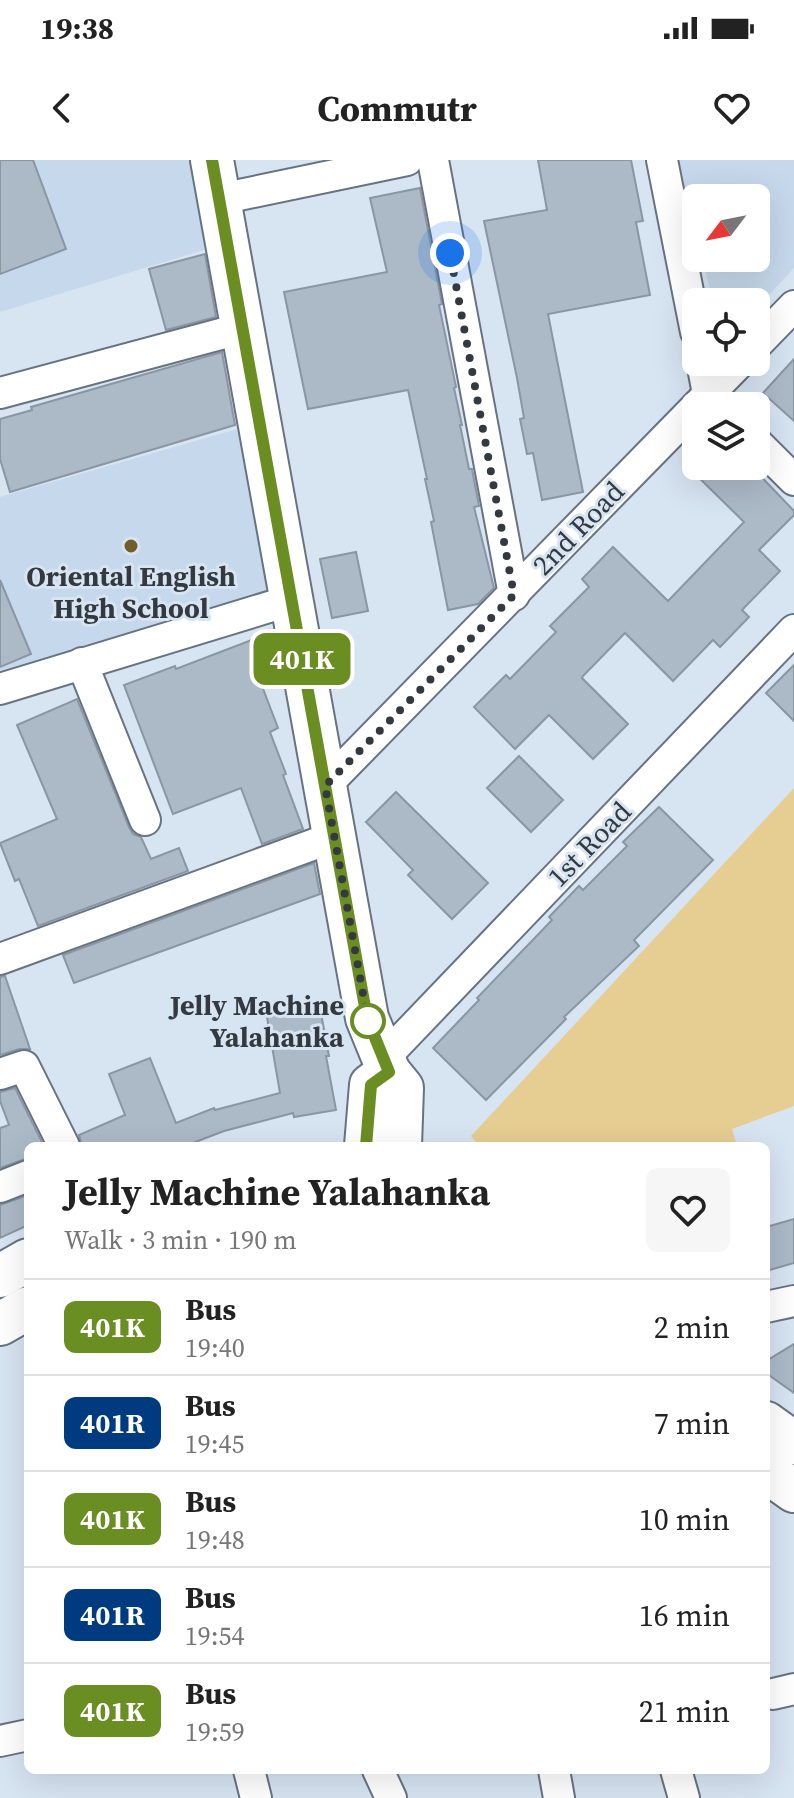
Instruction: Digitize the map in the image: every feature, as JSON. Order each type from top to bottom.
[{"type":"main road","points":[[216,180],[367,1018],[386,1065],[402,1088],[400,1142]]},
{"type":"main road","points":[[366,1142],[371,1085],[386,1065]]},
{"type":"main road","points":[[0,1276],[24,1262]]},
{"type":"main road","points":[[0,1324],[24,1310]]},
{"type":"main road","points":[[770,1426],[794,1443]]},
{"type":"main road","points":[[770,1474],[794,1491]]},
{"type":"street","points":[[216,180],[407,160]]},
{"type":"street","points":[[433,160],[514,595]]},
{"type":"street","points":[[662,160],[687,288]]},
{"type":"street","points":[[770,331],[794,306]]},
{"type":"street","points":[[0,393],[243,328]]},
{"type":"street","name":"2nd Road","points":[[714,392],[728,376]]},
{"type":"street","name":"2nd Road","points":[[325,786],[682,426]]},
{"type":"street","points":[[770,456],[794,480]]},
{"type":"street","points":[[0,689],[292,600]]},
{"type":"street","name":"1st Road","points":[[386,1065],[794,630]]},
{"type":"street","points":[[82,663],[145,820]]},
{"type":"street","points":[[4,948],[334,837]]},
{"type":"street","points":[[0,1074],[24,1066],[62,1142]]},
{"type":"street","points":[[0,1187],[24,1178]]},
{"type":"street","points":[[770,1306],[794,1301]]},
{"type":"street","points":[[0,1741],[24,1736]]},
{"type":"street","points":[[250,1774],[256,1798]]},
{"type":"street","points":[[380,1774],[391,1798]]},
{"type":"street","points":[[555,1774],[559,1798]]},
{"type":"street","points":[[677,1774],[684,1798]]},
{"type":"shaded area","points":[[0,160],[205,160],[220,245],[0,312]]},
{"type":"shaded area","points":[[677,160],[794,160],[794,268],[770,294],[770,288],[710,288],[706,272],[770,272],[770,184],[683,184]]},
{"type":"shaded area","name":"Oriental English High School","points":[[241,428],[271,595],[0,683],[0,497]]},
{"type":"shaded area","points":[[794,788],[794,1106],[732,1129],[736,1142],[476,1142],[471,1136]]},
{"type":"building","points":[[0,160],[33,160],[66,249],[0,274]]},
{"type":"building","points":[[538,160],[631,160],[643,221],[636,222],[650,295],[548,314],[583,492],[542,500],[533,453],[527,454],[517,378],[484,221],[547,210]]},
{"type":"building","points":[[420,188],[460,425],[479,506],[474,507],[494,588],[478,604],[448,610],[431,522],[434,521],[427,479],[408,390],[308,409],[284,292],[387,272],[370,198]]},
{"type":"building","points":[[205,254],[216,317],[166,330],[149,269]]},
{"type":"building","points":[[222,352],[235,425],[10,492],[0,459],[0,419],[32,410],[31,407]]},
{"type":"building","points":[[794,359],[794,421],[770,399],[770,392],[764,392]]},
{"type":"building","points":[[701,480],[764,480],[794,511],[794,515],[759,550],[780,571],[742,610],[749,617],[720,647],[713,640],[673,681],[625,633],[582,678],[628,724],[593,759],[549,715],[515,749],[474,707],[506,675],[510,679],[556,632],[550,626],[589,587],[582,579],[613,547],[668,601],[744,522]]},
{"type":"building","points":[[356,552],[368,611],[332,618],[320,559]]},
{"type":"building","points":[[0,580],[31,654],[0,667]]},
{"type":"building","points":[[265,635],[281,679],[262,686],[278,728],[270,732],[303,829],[262,844],[241,788],[173,814],[124,685]]},
{"type":"building","points":[[794,665],[794,721],[766,693]]},
{"type":"building","points":[[77,699],[133,834],[141,837],[151,859],[179,848],[188,871],[38,926],[0,843],[57,819],[17,725]]},
{"type":"building","points":[[519,756],[563,800],[531,832],[487,788]]},
{"type":"building","points":[[396,792],[488,883],[452,919],[408,875],[413,870],[366,822]]},
{"type":"building","points":[[659,807],[713,860],[634,940],[639,946],[564,1017],[566,1019],[486,1100],[433,1048],[552,920],[549,917],[579,886],[583,890],[627,846],[623,842]]},
{"type":"building","points":[[314,863],[320,894],[74,983],[63,955]]},
{"type":"building","points":[[5,976],[30,1049],[0,1055],[0,977]]},
{"type":"building","points":[[320,1008],[336,1110],[294,1117],[293,1113],[195,1142],[81,1142],[79,1135],[125,1115],[109,1074],[150,1058],[176,1123],[214,1108],[280,1093],[267,1017]]},
{"type":"building","points":[[15,1088],[42,1142],[24,1142],[24,1159],[0,1168],[0,1128],[9,1125],[0,1092]]},
{"type":"building","points":[[24,1196],[24,1227],[0,1238],[0,1205]]},
{"type":"building","points":[[794,1219],[794,1263],[770,1270],[770,1226]]},
{"type":"building","points":[[794,1344],[794,1393],[770,1376],[770,1359]]},
{"type":"bus line","name":"401K","points":[[212,160],[367,1018],[389,1072],[371,1085],[366,1142]]},
{"type":"place","name":"Oriental English High School","points":[[131,546]]},
{"type":"place","name":"Jelly Machine Yalahanka","points":[[368,1021]]},
{"type":"route","points":[[368,1021],[325,786],[514,595],[450,253]]}]
